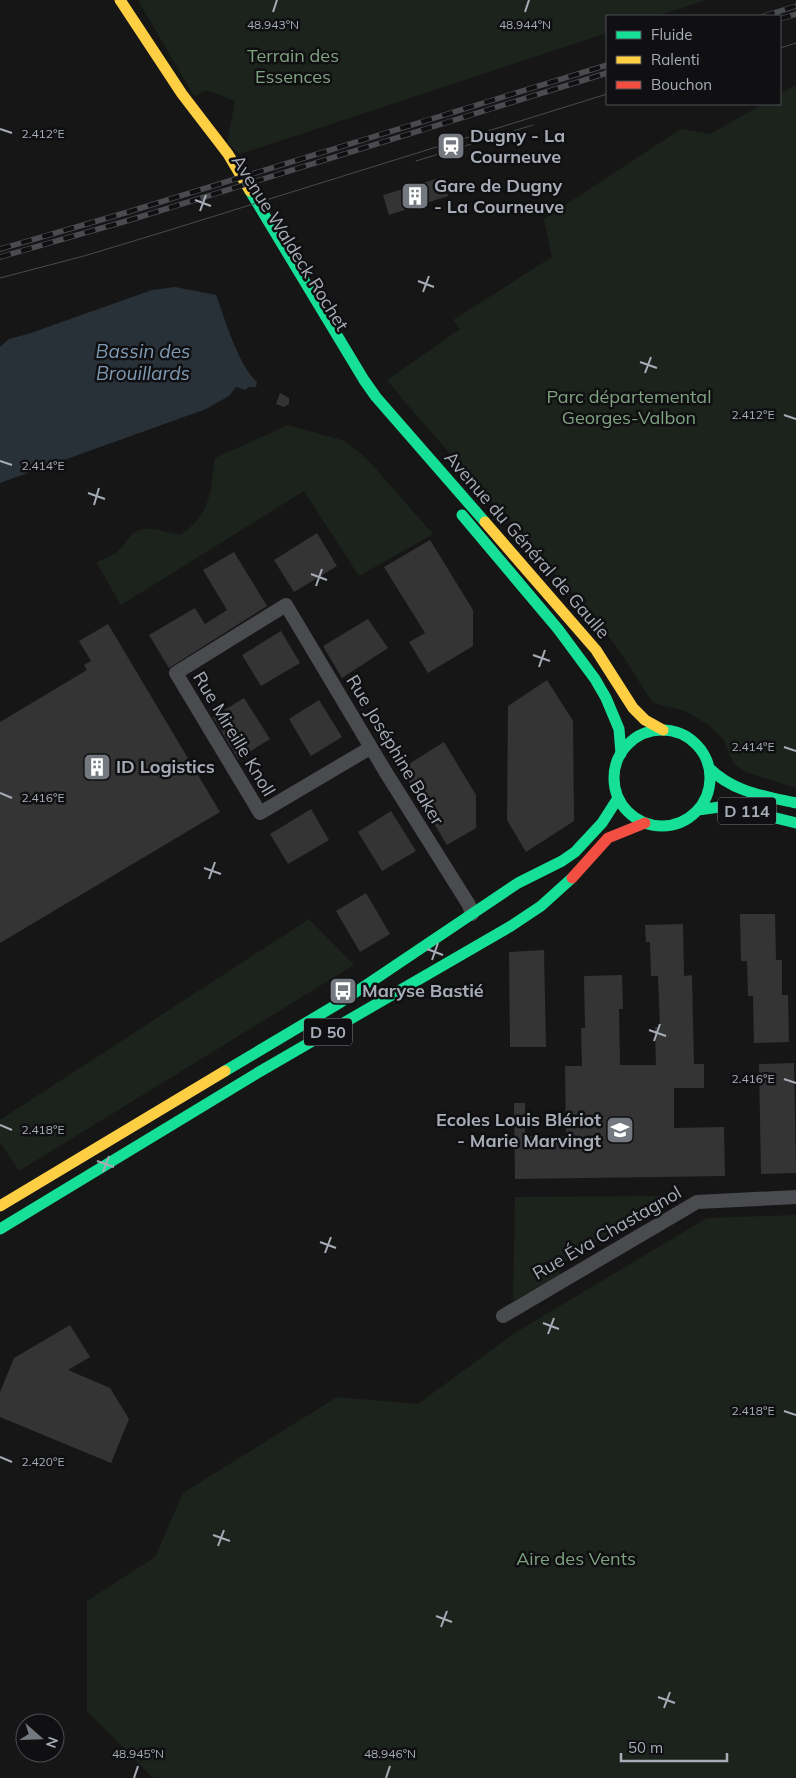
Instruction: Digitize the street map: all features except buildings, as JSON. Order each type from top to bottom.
[{"type":"main road","name":"Avenue Waldeck Rochet","points":[[120,0],[223,157],[348,370],[374,407]]},
{"type":"main road","name":"Avenue Waldeck Rochet","points":[[276,245],[364,380]]},
{"type":"main road","name":"Avenue du Général de Gaulle","points":[[364,380],[376,397],[596,650],[633,708],[645,720],[663,730]]},
{"type":"main road","name":"Avenue du Général de Gaulle","points":[[374,407],[437,484]]},
{"type":"main road","name":"Avenue du Général de Gaulle","points":[[453,504],[558,630],[595,679],[606,698],[619,729],[621,754]]},
{"type":"main road","points":[[663,730],[676,732],[693,741],[705,756],[711,779],[705,801],[690,818],[679,824],[656,826],[645,824],[625,809],[618,798],[614,780],[621,754],[632,741],[647,733],[663,730]]},
{"type":"main road","name":"D 114","points":[[709,768],[720,780],[734,788],[796,803]]},
{"type":"main road","name":"D 50","points":[[0,1206],[341,1002],[518,883],[562,861],[575,852],[602,823],[618,798]]},
{"type":"main road","name":"D 114","points":[[698,810],[727,806],[796,823]]},
{"type":"main road","name":"D 50","points":[[0,1229],[259,1072],[511,926],[541,906],[576,874],[608,838],[645,824]]},
{"type":"street","name":"Rue Joséphine Baker","points":[[176,673],[286,605],[370,748],[455,883],[472,914]]},
{"type":"street","name":"Rue Mireille Knoll","points":[[176,673],[260,813],[370,748]]},
{"type":"street","name":"Rue Éva Chastagnol","points":[[502,1316],[698,1202],[796,1196]]},
{"type":"green space","name":"Terrain des Essences","points":[[138,0],[706,0],[660,15],[606,15],[606,33],[240,154],[227,143],[235,101],[207,90],[194,96]]},
{"type":"green space","name":"Parc départemental Georges-Valbon","points":[[796,85],[796,788],[745,772],[734,764],[723,739],[709,725],[683,710],[654,703],[601,626],[387,380],[460,329],[453,320],[552,257],[544,219],[681,129],[710,134],[761,105],[781,105],[781,93]]},
{"type":"green space","points":[[288,425],[345,441],[367,459],[433,534],[359,576],[304,491],[121,605],[96,562],[115,554],[136,531],[153,529],[180,535],[198,519],[204,510],[210,492],[215,458]]},
{"type":"green space","points":[[309,919],[354,965],[19,1171],[0,1142],[0,1120]]},
{"type":"green space","points":[[660,1196],[632,1221],[558,1265],[560,1275],[513,1301],[515,1197]]},
{"type":"green space","name":"Aire des Vents","points":[[796,1215],[796,1778],[153,1778],[87,1711],[87,1601],[155,1557],[183,1493],[337,1397],[418,1404],[513,1334],[707,1218]]},
{"type":"water","name":"Bassin des Brouillards","points":[[175,287],[216,295],[238,353],[244,365],[257,382],[256,387],[248,387],[246,390],[236,387],[229,396],[206,409],[0,483],[0,347],[9,339],[152,290]]},
{"type":"tram line","points":[[781,48],[796,43]]},
{"type":"tram line","points":[[0,278],[84,256],[160,233],[606,94]]},
{"type":"tram line","points":[[416,161],[533,125]]},
{"type":"railway","points":[[767,15],[796,6]]},
{"type":"railway","points":[[781,19],[796,14]]},
{"type":"railway","points":[[0,249],[128,212],[606,65]]},
{"type":"railway","points":[[0,257],[130,220],[606,73]]},
{"type":"traffic: fast","points":[[250,191],[376,397],[485,522]]},
{"type":"traffic: fast","points":[[462,515],[558,629],[595,679],[606,698],[619,729],[621,754]]},
{"type":"traffic: fast","points":[[662,730],[680,734],[696,744],[706,760],[710,778],[706,796],[696,812],[680,822],[662,826],[644,822],[628,812],[618,796],[614,778],[618,760],[628,744],[644,734],[662,730]]},
{"type":"traffic: fast","points":[[709,768],[728,783],[739,788],[796,803]]},
{"type":"traffic: fast","points":[[225,1071],[341,1002],[518,883],[562,861],[575,852],[602,823],[618,798]]},
{"type":"traffic: fast","points":[[698,810],[727,806],[796,823]]},
{"type":"traffic: fast","points":[[0,1229],[259,1072],[511,926],[541,906],[572,878]]},
{"type":"traffic: slow","points":[[120,0],[182,94],[228,154],[250,191]]},
{"type":"traffic: slow","points":[[485,522],[596,650],[633,708],[645,720],[663,730]]},
{"type":"traffic: slow","points":[[0,1206],[225,1071]]},
{"type":"traffic: jam","points":[[572,878],[608,838],[645,823]]},
{"type":"place","name":"Dugny - La Courneuve","points":[[451,146]]},
{"type":"place","name":"Gare de Dugny - La Courneuve","points":[[415,196]]},
{"type":"place","name":"ID Logistics","points":[[97,767]]},
{"type":"place","name":"Maryse Bastié","points":[[343,991]]},
{"type":"place","name":"Ecoles Louis Blériot - Marie Marvingt","points":[[620,1130]]}]
